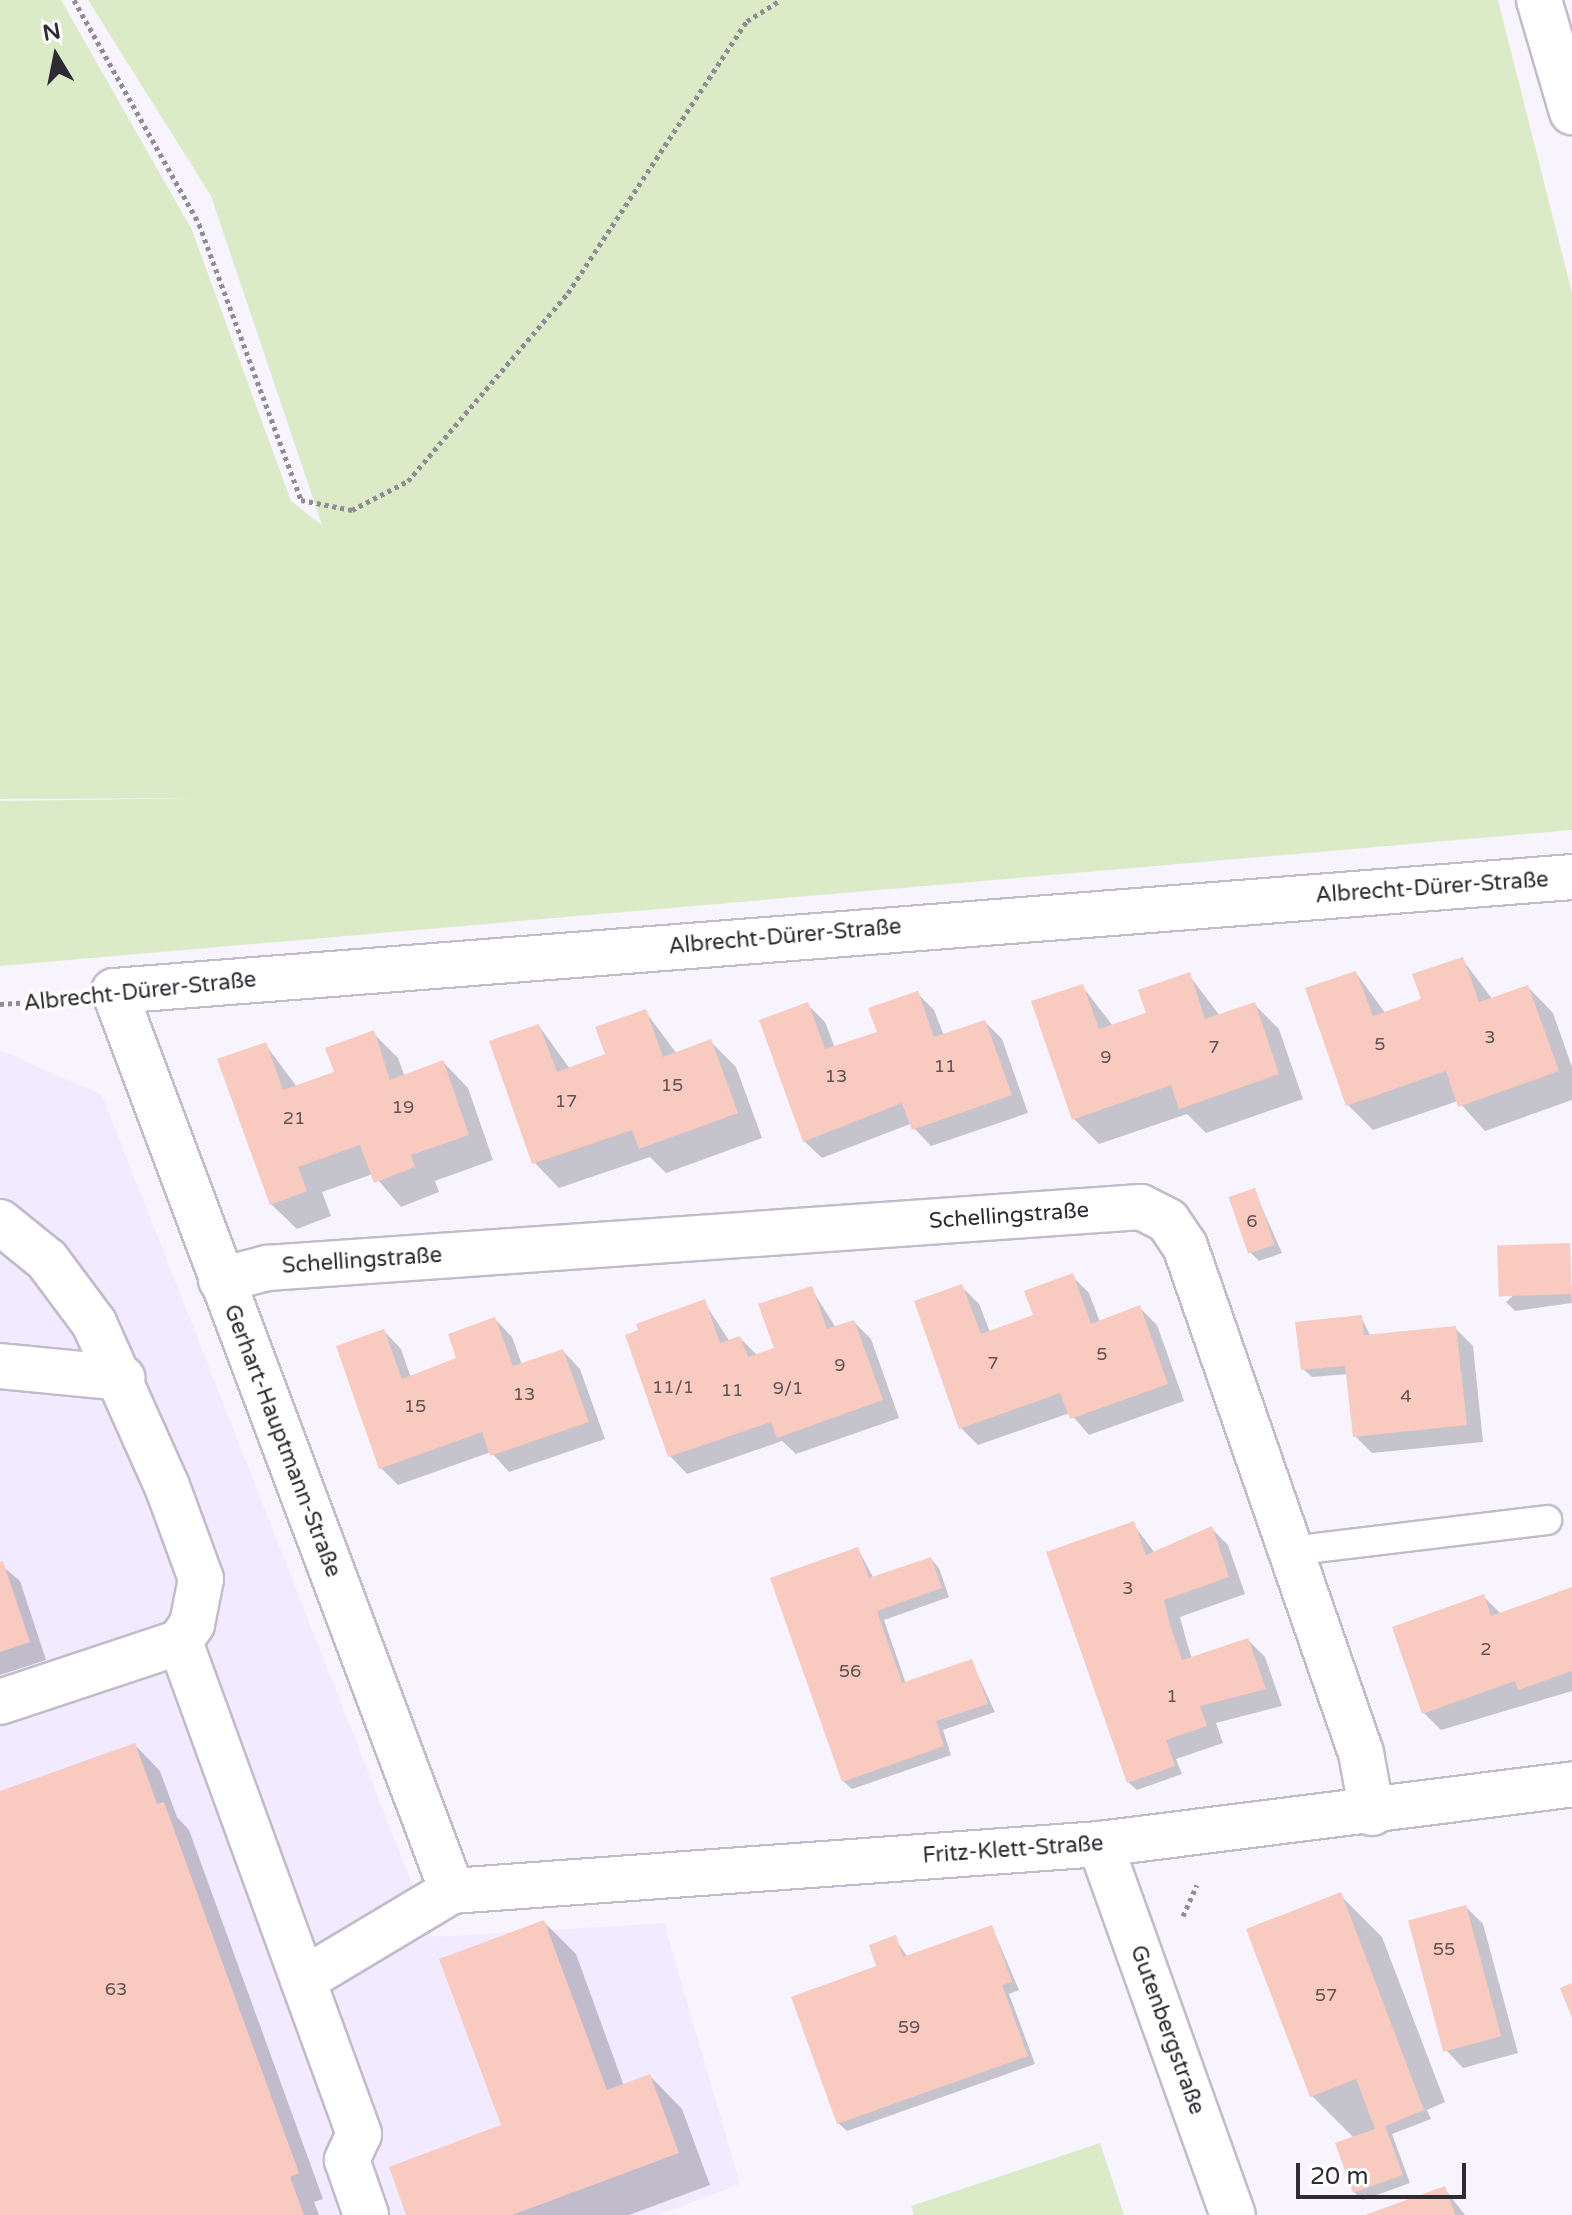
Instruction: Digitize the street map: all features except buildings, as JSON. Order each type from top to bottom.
[{"type":"street","points":[[1539,0],[1572,112]]},
{"type":"street","name":"Albrecht-Dürer-Straße","points":[[114,991],[1572,877]]},
{"type":"street","name":"Gerhart-Hauptmann-Straße","points":[[114,991],[452,1891]]},
{"type":"street","name":"Schellingstraße","points":[[221,1280],[267,1268],[1141,1207],[1168,1221],[1185,1246],[1361,1753],[1372,1813]]},
{"type":"street","points":[[0,1222],[47,1260],[94,1323],[122,1378],[201,1579],[192,1624],[180,1642],[0,1702]]},
{"type":"street","points":[[0,1366],[49,1374],[122,1378]]},
{"type":"street","points":[[0,1384],[49,1374]]},
{"type":"street","points":[[180,1642],[359,2134],[347,2160],[366,2215]]},
{"type":"street","name":"Fritz-Klett-Straße","points":[[452,1891],[1100,1844],[1372,1813],[1572,1784]]},
{"type":"street","name":"Gutenbergstraße","points":[[1100,1844],[1233,2215]]},
{"type":"street","points":[[303,1980],[452,1891]]},
{"type":"lane","points":[[1291,1551],[1547,1520]]},
{"type":"path","points":[[74,0],[199,224],[301,500],[352,510],[408,481],[568,293],[747,21],[781,0]]},
{"type":"path","name":"Albrecht-Dürer-Straße","points":[[0,1004],[114,991]]},
{"type":"path","points":[[1183,1929],[1185,1906],[1203,1880]]},
{"type":"shaded area","points":[[0,1050],[102,1095],[433,1937],[664,1923],[740,2184],[658,2215],[0,2215]]},
{"type":"green space","points":[[0,0],[61,0],[192,230],[291,501],[322,525],[211,196],[88,0],[1498,0],[1572,293],[1572,830],[0,966],[0,801],[204,798],[0,799]]},
{"type":"green space","points":[[1100,2143],[1124,2215],[914,2215],[911,2206]]}]
